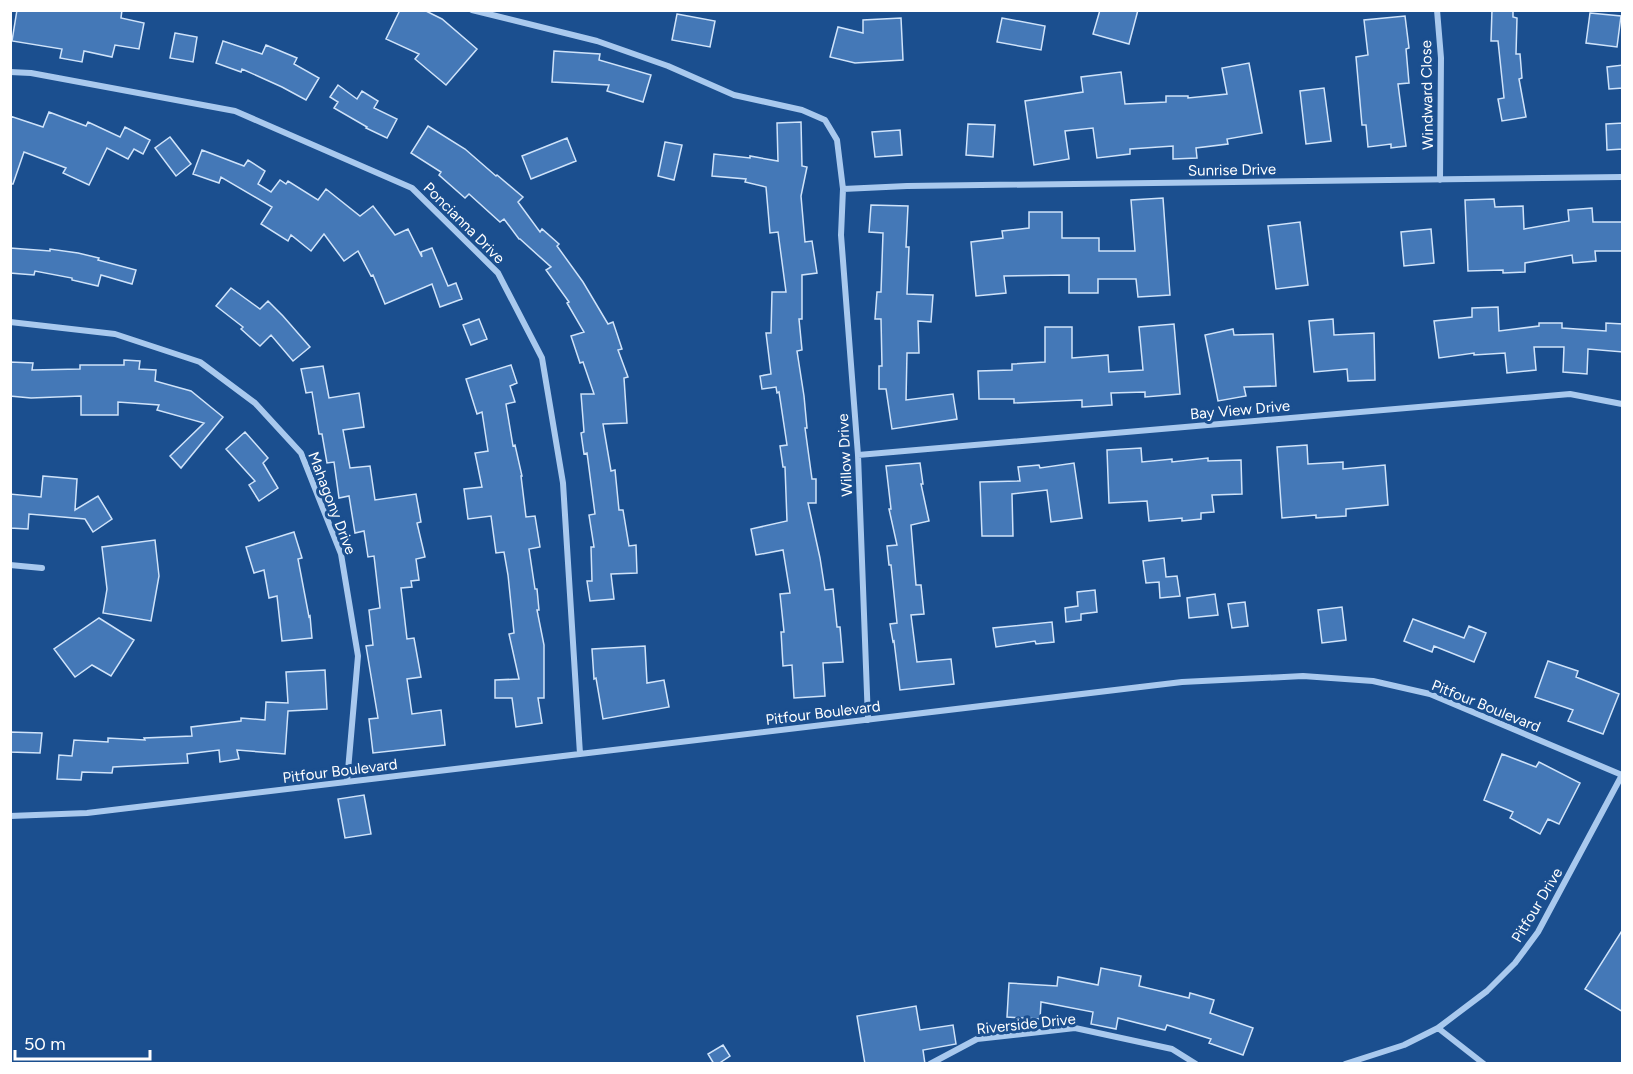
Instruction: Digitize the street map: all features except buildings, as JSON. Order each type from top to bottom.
[{"type":"street","name":"Willow Drive","points":[[472,10],[597,41],[668,66],[734,95],[802,110],[825,120],[837,140],[843,189],[841,235],[858,455],[868,720]]},
{"type":"street","name":"Windward Close","points":[[1437,10],[1441,58],[1440,180]]},
{"type":"street","name":"Poncianna Drive","points":[[10,72],[31,73],[235,111],[412,188],[498,273],[542,358],[563,483],[580,754]]},
{"type":"street","name":"Sunrise Drive","points":[[843,189],[907,186],[1623,177]]},
{"type":"street","name":"Mahagony Drive","points":[[10,322],[115,334],[200,362],[255,403],[301,453],[341,554],[358,656],[347,782]]},
{"type":"street","name":"Bay View Drive","points":[[858,455],[1570,394],[1623,404]]},
{"type":"street","points":[[10,566],[42,568]]},
{"type":"street","name":"Pitfour Boulevard","points":[[10,816],[87,813],[1182,682],[1303,676],[1373,681],[1430,694],[1623,775]]},
{"type":"street","name":"Pitfour Drive","points":[[1345,1064],[1404,1045],[1438,1028],[1487,991],[1515,963],[1538,932],[1623,775]]},
{"type":"street","name":"Riverside Drive","points":[[930,1064],[977,1039],[1076,1028],[1172,1049],[1196,1064]]},
{"type":"street","points":[[1438,1028],[1484,1064]]}]
